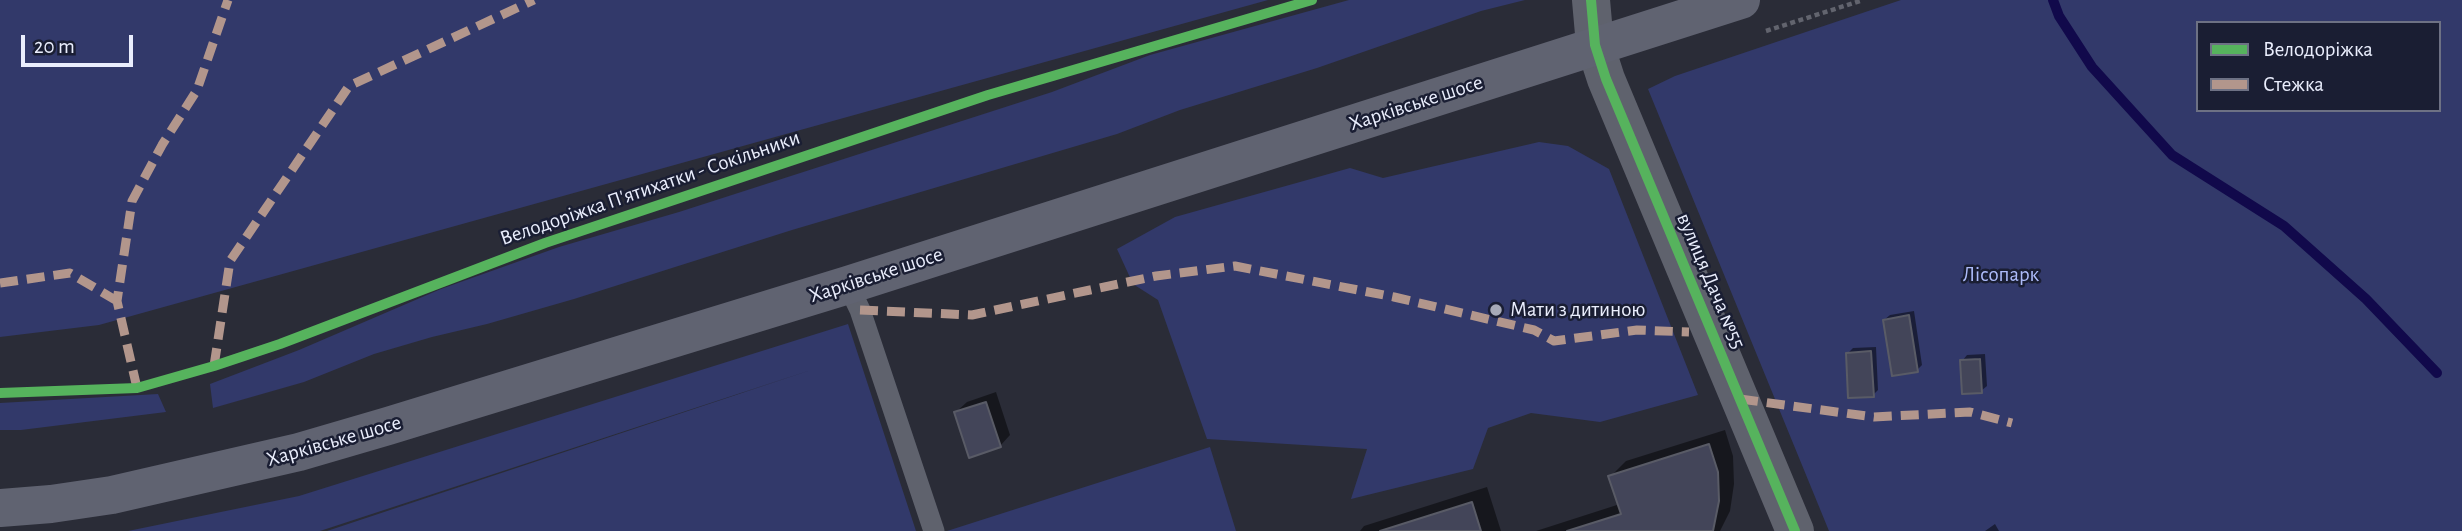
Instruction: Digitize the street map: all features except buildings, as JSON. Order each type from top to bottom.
[{"type":"main road","name":"Харківське шосе","points":[[0,508],[112,495],[299,452],[848,285],[1741,0]]},
{"type":"street","name":"вулиця Дача №55","points":[[1591,0],[1595,45],[1606,79],[1795,531]]},
{"type":"lane","points":[[848,285],[860,310],[934,531]]},
{"type":"path","points":[[1763,32],[1863,0]]},
{"type":"green space","points":[[0,0],[1268,0],[99,325],[0,337]]},
{"type":"green space","points":[[1349,0],[1525,0],[1481,11],[1317,68],[1180,110],[1117,134],[792,230],[574,299],[374,354],[304,382],[213,408],[210,384],[299,350],[441,289],[559,247],[679,212],[1052,92],[1150,55]]},
{"type":"green space","name":"Лісопарк","points":[[1901,0],[2462,0],[2462,531],[1829,531],[1648,89],[1675,76]]},
{"type":"green space","points":[[1539,142],[1568,146],[1609,169],[1698,395],[1600,422],[1531,413],[1488,428],[1473,469],[1351,499],[1367,449],[1207,439],[1158,300],[1133,284],[1117,249],[1175,217],[1350,168],[1383,178]]},
{"type":"green space","points":[[848,324],[916,531],[327,531],[814,369],[320,531],[128,531],[299,496]]},
{"type":"green space","points":[[158,394],[166,412],[21,430],[0,430],[0,403]]},
{"type":"green space","points":[[1210,447],[1236,531],[947,531]]},
{"type":"waterway","points":[[2053,0],[2059,16],[2092,67],[2172,155],[2284,226],[2366,299],[2437,373]]},
{"type":"marked path","points":[[137,388],[117,301],[132,201],[162,145],[197,90],[228,0]]},
{"type":"marked path","points":[[214,366],[230,261],[349,86],[534,0]]},
{"type":"marked path","points":[[860,310],[972,315],[1156,276],[1235,266],[1394,297],[1534,330],[1554,341],[1637,330],[1689,332]]},
{"type":"marked path","points":[[0,283],[70,273],[117,301]]},
{"type":"marked path","points":[[1740,399],[1874,417],[1970,412],[2012,423]]},
{"type":"cycle path","name":"Велодоріжка П'ятихатки - Сокільники","points":[[0,393],[137,388],[214,366],[280,344],[545,243],[988,95],[1312,0]]},
{"type":"cycle path","points":[[1591,0],[1595,45],[1606,79],[1795,531]]},
{"type":"place","name":"Мати з дитиною","points":[[1496,310]]}]
